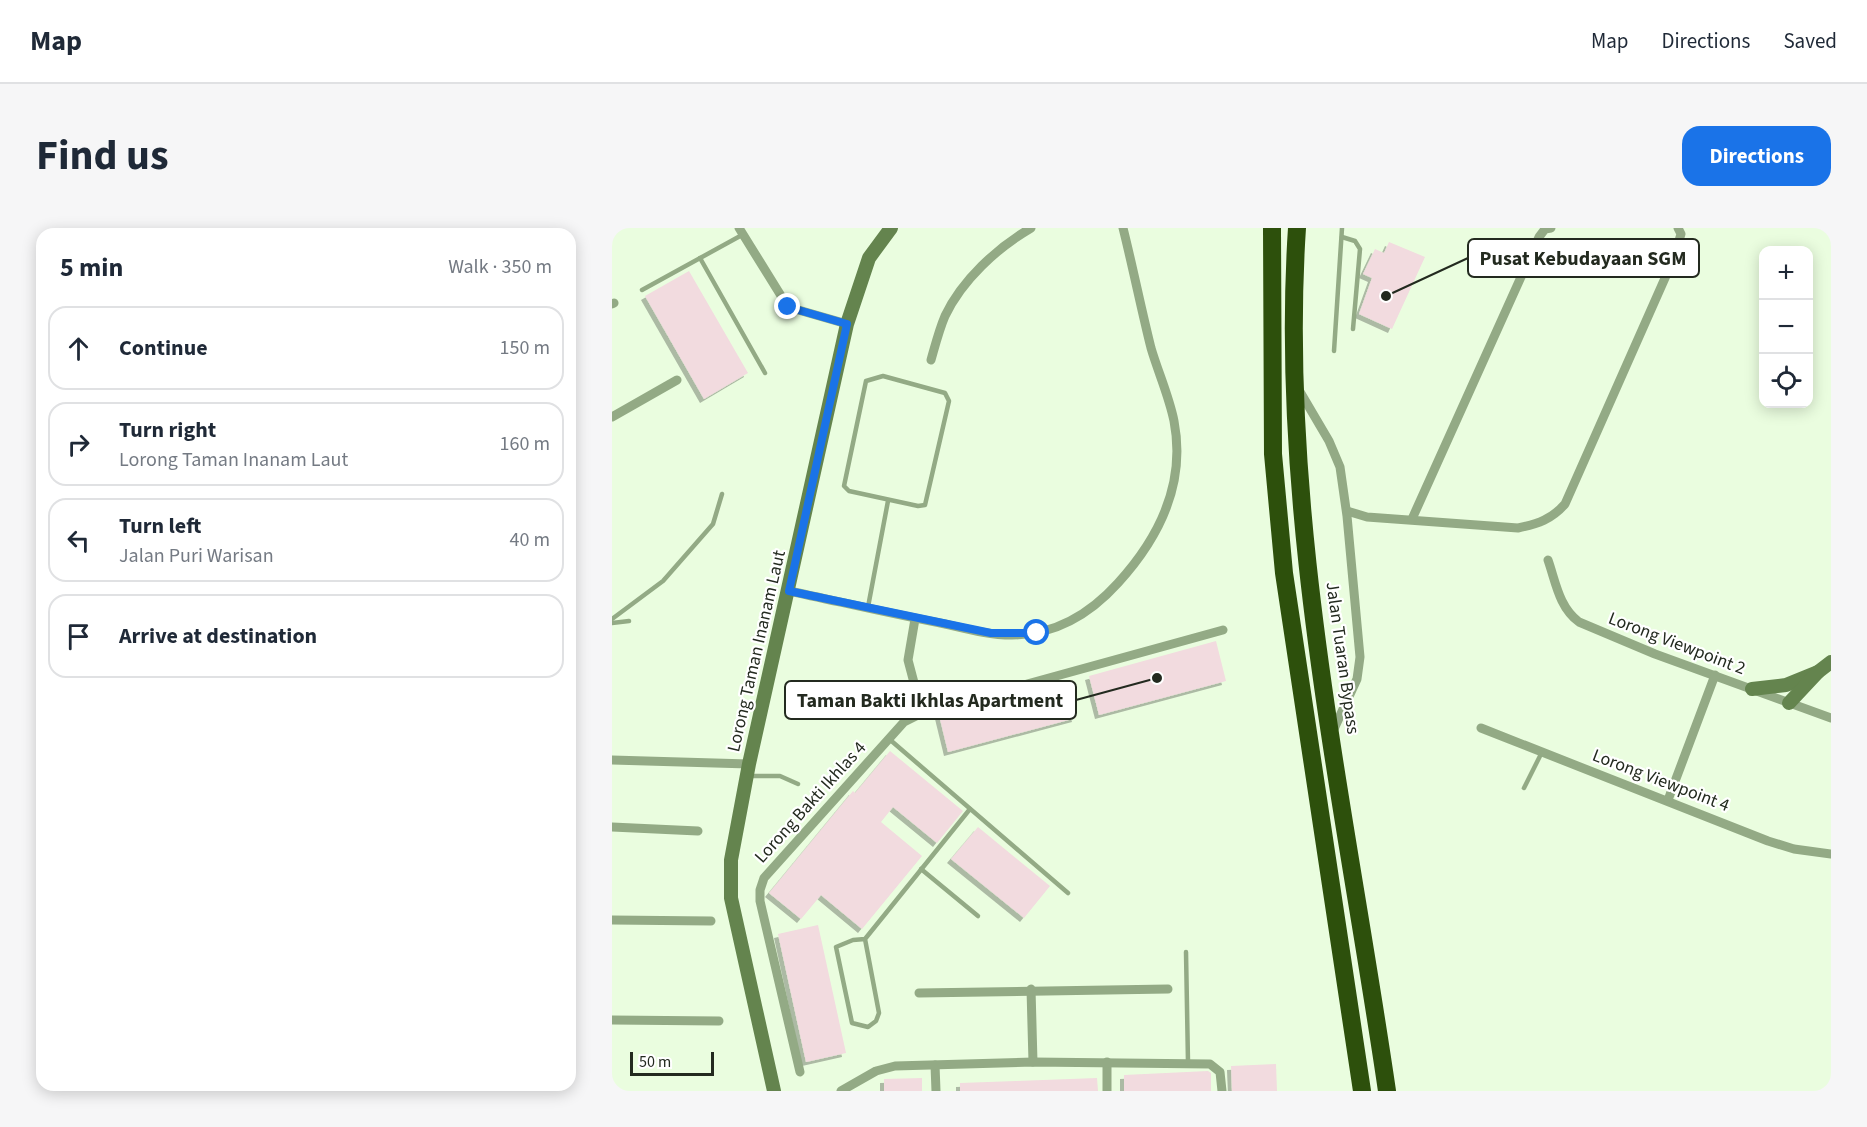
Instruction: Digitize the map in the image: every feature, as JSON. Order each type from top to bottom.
[{"type":"highway","points":[[1272,228],[1273,454],[1284,573],[1362,1091]]},
{"type":"highway","name":"Jalan Tuaran Bypass","points":[[1297,228],[1293,279],[1295,383],[1302,508],[1312,604],[1387,1091]]},
{"type":"main road","name":"Lorong Taman Inanam Laut","points":[[774,1091],[731,898],[731,860],[748,770],[847,324],[869,258],[891,228]]},
{"type":"main road","points":[[1789,703],[1818,672],[1831,662]]},
{"type":"main road","points":[[1752,689],[1786,685],[1818,672]]},
{"type":"street","points":[[931,360],[944,318],[963,287],[989,260],[1031,228]]},
{"type":"street","points":[[789,591],[915,619],[1013,635],[1057,627],[1090,611],[1108,595],[1133,567],[1162,520],[1171,497],[1176,469],[1174,421],[1151,348],[1123,228]]},
{"type":"street","points":[[1412,519],[1539,237],[1545,229],[1551,228]]},
{"type":"street","points":[[1347,511],[1367,517],[1518,528],[1556,515],[1565,504],[1673,260],[1681,234],[1678,228]]},
{"type":"street","points":[[740,231],[788,307],[847,324]]},
{"type":"street","points":[[612,417],[677,380]]},
{"type":"street","points":[[1295,383],[1337,456],[1347,511],[1360,657],[1357,679],[1332,732]]},
{"type":"street","points":[[1348,526],[1367,517]]},
{"type":"street","name":"Lorong Viewpoint 2","points":[[1548,560],[1562,603],[1569,614],[1579,622],[1645,650],[1831,718]]},
{"type":"street","points":[[915,619],[908,660],[922,713]]},
{"type":"street","name":"Lorong Bakti Ikhlas 4","points":[[800,1072],[760,890],[764,878],[888,738],[904,722],[922,713],[1223,630]]},
{"type":"street","points":[[1668,800],[1715,675]]},
{"type":"street","name":"Lorong Viewpoint 4","points":[[1481,729],[1668,800],[1768,841],[1794,849],[1831,854]]},
{"type":"street","points":[[612,760],[748,770]]},
{"type":"street","points":[[612,826],[698,831]]},
{"type":"street","points":[[612,920],[711,921]]},
{"type":"street","points":[[919,993],[1031,989],[1168,989]]},
{"type":"street","points":[[1031,989],[1033,1062]]},
{"type":"street","points":[[612,1020],[719,1021]]},
{"type":"street","points":[[841,1091],[886,1067],[1033,1062],[1188,1062],[1210,1064],[1216,1067],[1221,1079],[1222,1091]]},
{"type":"street","points":[[1107,1062],[1107,1091]]},
{"type":"street","points":[[935,1065],[936,1091]]},
{"type":"lane","points":[[1334,351],[1342,228]]},
{"type":"lane","points":[[642,290],[700,258],[740,231]]},
{"type":"lane","points":[[1341,237],[1355,241],[1360,249],[1353,329]]},
{"type":"lane","points":[[700,258],[765,373]]},
{"type":"lane","points":[[883,376],[945,393],[949,401],[926,505],[918,507],[888,501],[849,491],[843,481],[866,381],[883,376]]},
{"type":"lane","points":[[612,621],[663,581],[712,524],[722,495]]},
{"type":"lane","points":[[868,608],[888,501]]},
{"type":"lane","points":[[612,621],[629,621]]},
{"type":"lane","points":[[888,738],[1068,893]]},
{"type":"lane","points":[[1524,788],[1542,752]]},
{"type":"lane","points":[[748,770],[780,777],[798,784]]},
{"type":"lane","points":[[865,939],[879,1013],[876,1021],[868,1027],[852,1023],[836,947],[840,944],[865,939],[970,809]]},
{"type":"lane","points":[[921,869],[978,916]]},
{"type":"lane","points":[[1186,952],[1188,1062]]},
{"type":"building","points":[[1389,242],[1425,257],[1392,329],[1359,314],[1372,278],[1363,274],[1375,249],[1384,253]]},
{"type":"building","points":[[689,271],[748,373],[704,399],[645,296]]},
{"type":"building","points":[[1216,641],[1226,681],[1099,715],[1089,676]]},
{"type":"building","points":[[1065,680],[1076,718],[948,752],[939,715]]},
{"type":"building","points":[[890,751],[963,811],[937,843],[893,807],[881,822],[922,856],[862,929],[821,895],[801,919],[769,893],[853,791],[855,793]]},
{"type":"building","points":[[978,827],[1050,886],[1024,918],[951,859]]},
{"type":"building","points":[[818,925],[846,1053],[806,1062],[778,934]]},
{"type":"building","points":[[1276,1064],[1277,1091],[1232,1091],[1231,1066]]},
{"type":"building","points":[[1208,1071],[1211,1073],[1211,1091],[1124,1091],[1124,1075]]},
{"type":"building","points":[[922,1078],[922,1091],[884,1091],[884,1079]]},
{"type":"building","points":[[1097,1078],[1098,1091],[960,1091],[960,1083]]},
{"type":"place","name":"Pusat Kebudayaan SGM","points":[[1386,296]]},
{"type":"place","name":"Taman Bakti Ikhlas Apartment","points":[[1157,678]]},
{"type":"route","points":[[788,307],[847,324],[789,591],[991,633],[1013,635],[1037,633]]}]
